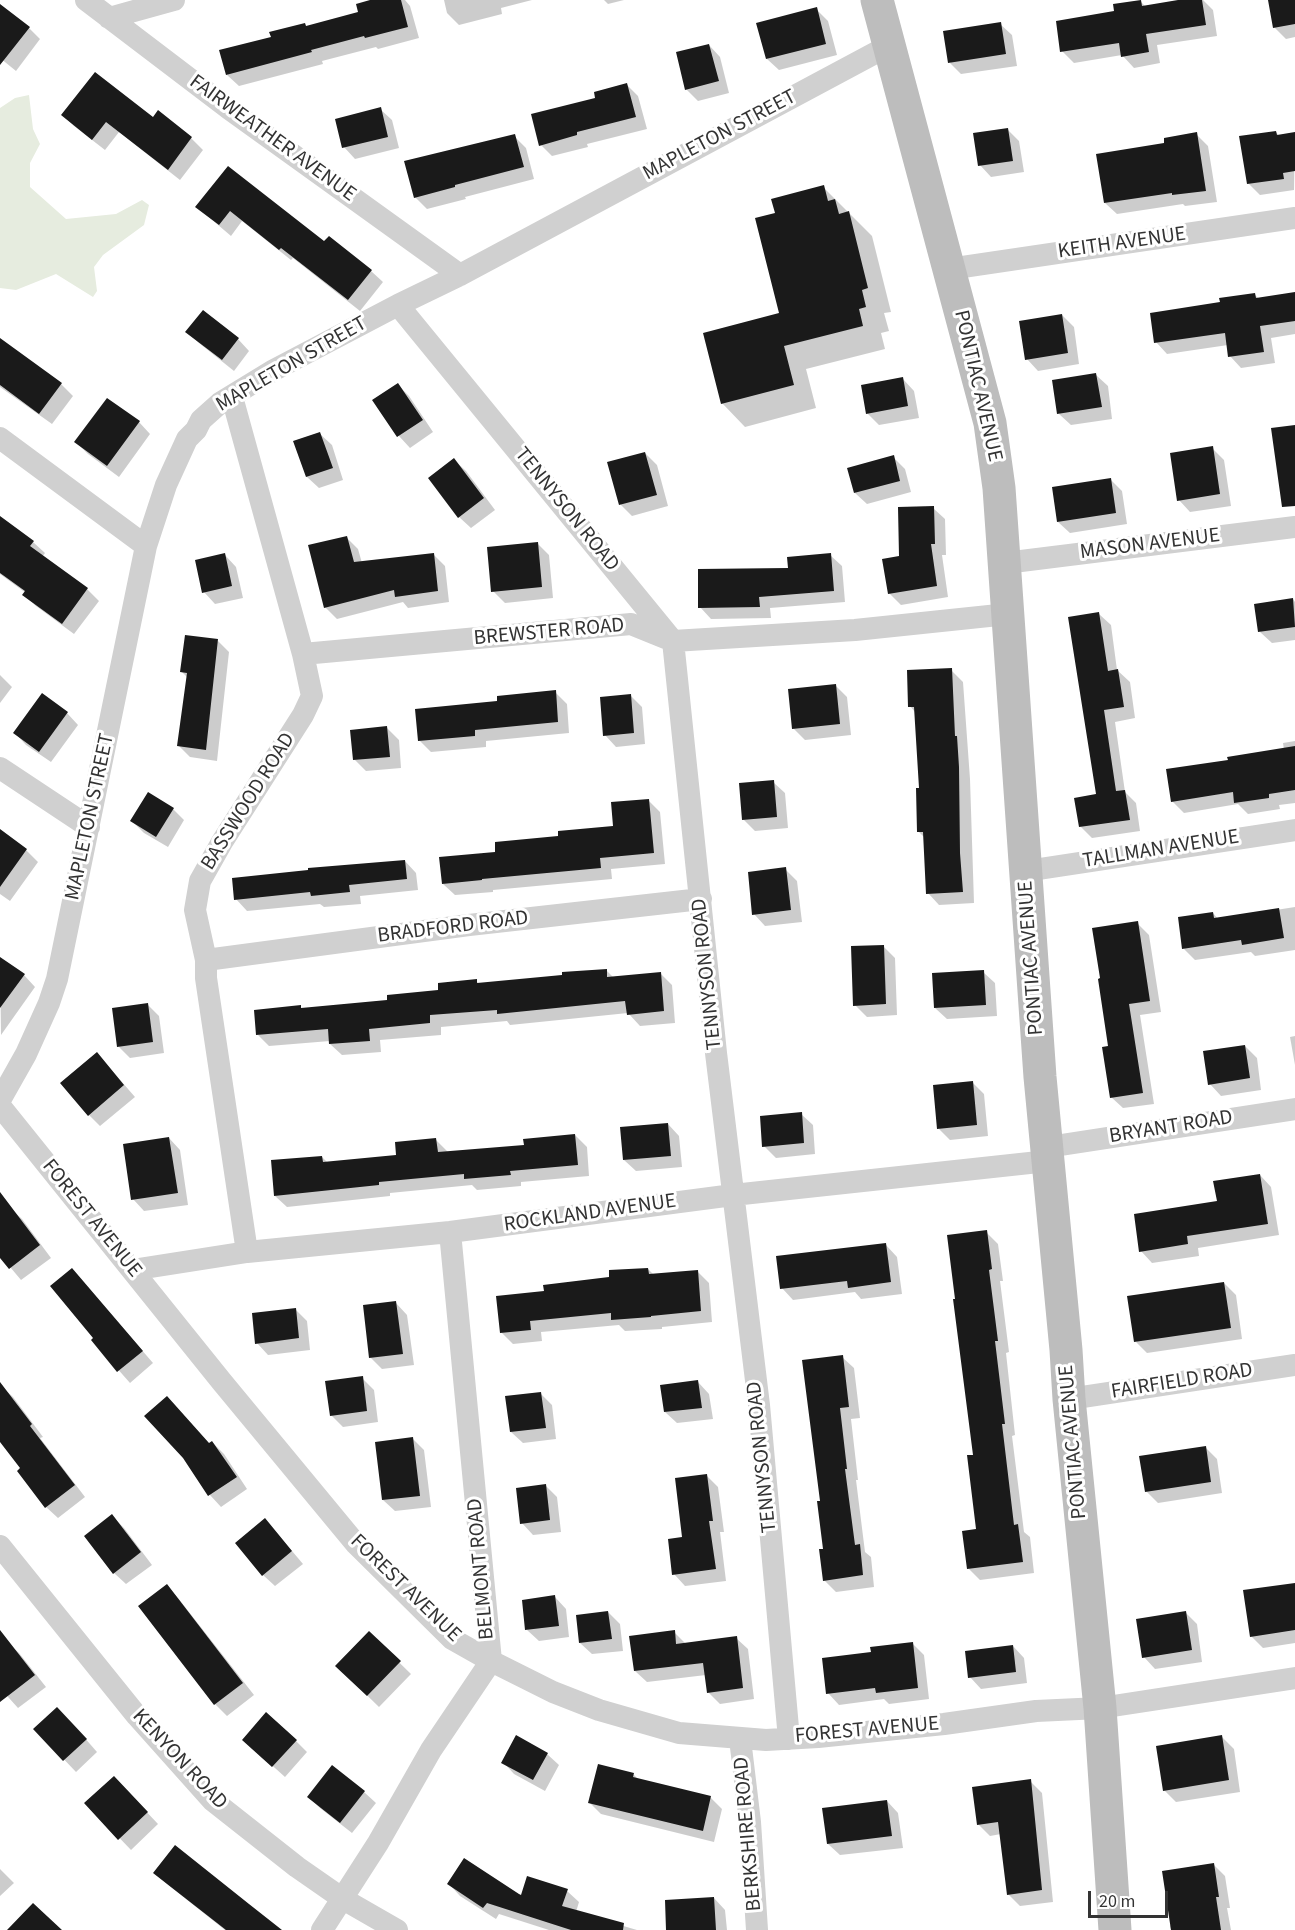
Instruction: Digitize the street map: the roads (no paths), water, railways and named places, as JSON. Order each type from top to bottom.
[{"type":"main road","name":"PONTIAC AVENUE","points":[[877,0],[990,423],[999,488],[1040,1077],[1100,1708],[1115,1930]]},
{"type":"street","name":"FAIRWEATHER AVENUE","points":[[86,0],[228,108],[460,275]]},
{"type":"street","points":[[110,18],[174,0]]},
{"type":"street","name":"MAPLETON STREET","points":[[0,1100],[26,1054],[57,979],[146,546],[166,484],[187,439],[196,430],[201,420],[220,403],[274,370],[460,275],[890,45]]},
{"type":"street","name":"KEITH AVENUE","points":[[950,269],[1295,218]]},
{"type":"street","name":"TENNYSON ROAD","points":[[398,305],[673,640],[733,1194],[759,1405],[789,1738]]},
{"type":"street","name":"BASSWOOD ROAD","points":[[232,397],[303,654],[312,696],[200,881],[195,910],[206,960],[206,978],[247,1252]]},
{"type":"street","points":[[0,438],[146,546]]},
{"type":"street","name":"MASON AVENUE","points":[[1005,563],[1295,526]]},
{"type":"street","name":"BREWSTER ROAD","points":[[303,654],[631,624],[673,640],[855,630],[1008,614]]},
{"type":"street","points":[[0,768],[89,827]]},
{"type":"street","name":"TALLMAN AVENUE","points":[[1026,871],[1295,830]]},
{"type":"street","name":"BRADFORD ROAD","points":[[206,960],[469,925],[701,899]]},
{"type":"street","name":"FOREST AVENUE","points":[[0,1106],[356,1544],[452,1639],[554,1692],[599,1710],[679,1733],[766,1740],[944,1724],[1036,1711],[1100,1708],[1295,1678]]},
{"type":"street","name":"BRYANT ROAD","points":[[1048,1154],[1295,1109]]},
{"type":"street","name":"ROCKLAND AVENUE","points":[[132,1270],[247,1252],[450,1232],[1048,1154]]},
{"type":"street","name":"BELMONT ROAD","points":[[322,1930],[378,1843],[431,1750],[491,1661],[450,1232]]},
{"type":"street","name":"FAIRFIELD ROAD","points":[[1069,1399],[1295,1365]]},
{"type":"street","name":"KENYON ROAD","points":[[0,1546],[137,1716],[212,1800],[297,1867],[343,1899],[397,1930]]},
{"type":"street","name":"BERKSHIRE ROAD","points":[[740,1739],[750,1822],[757,1930]]}]
